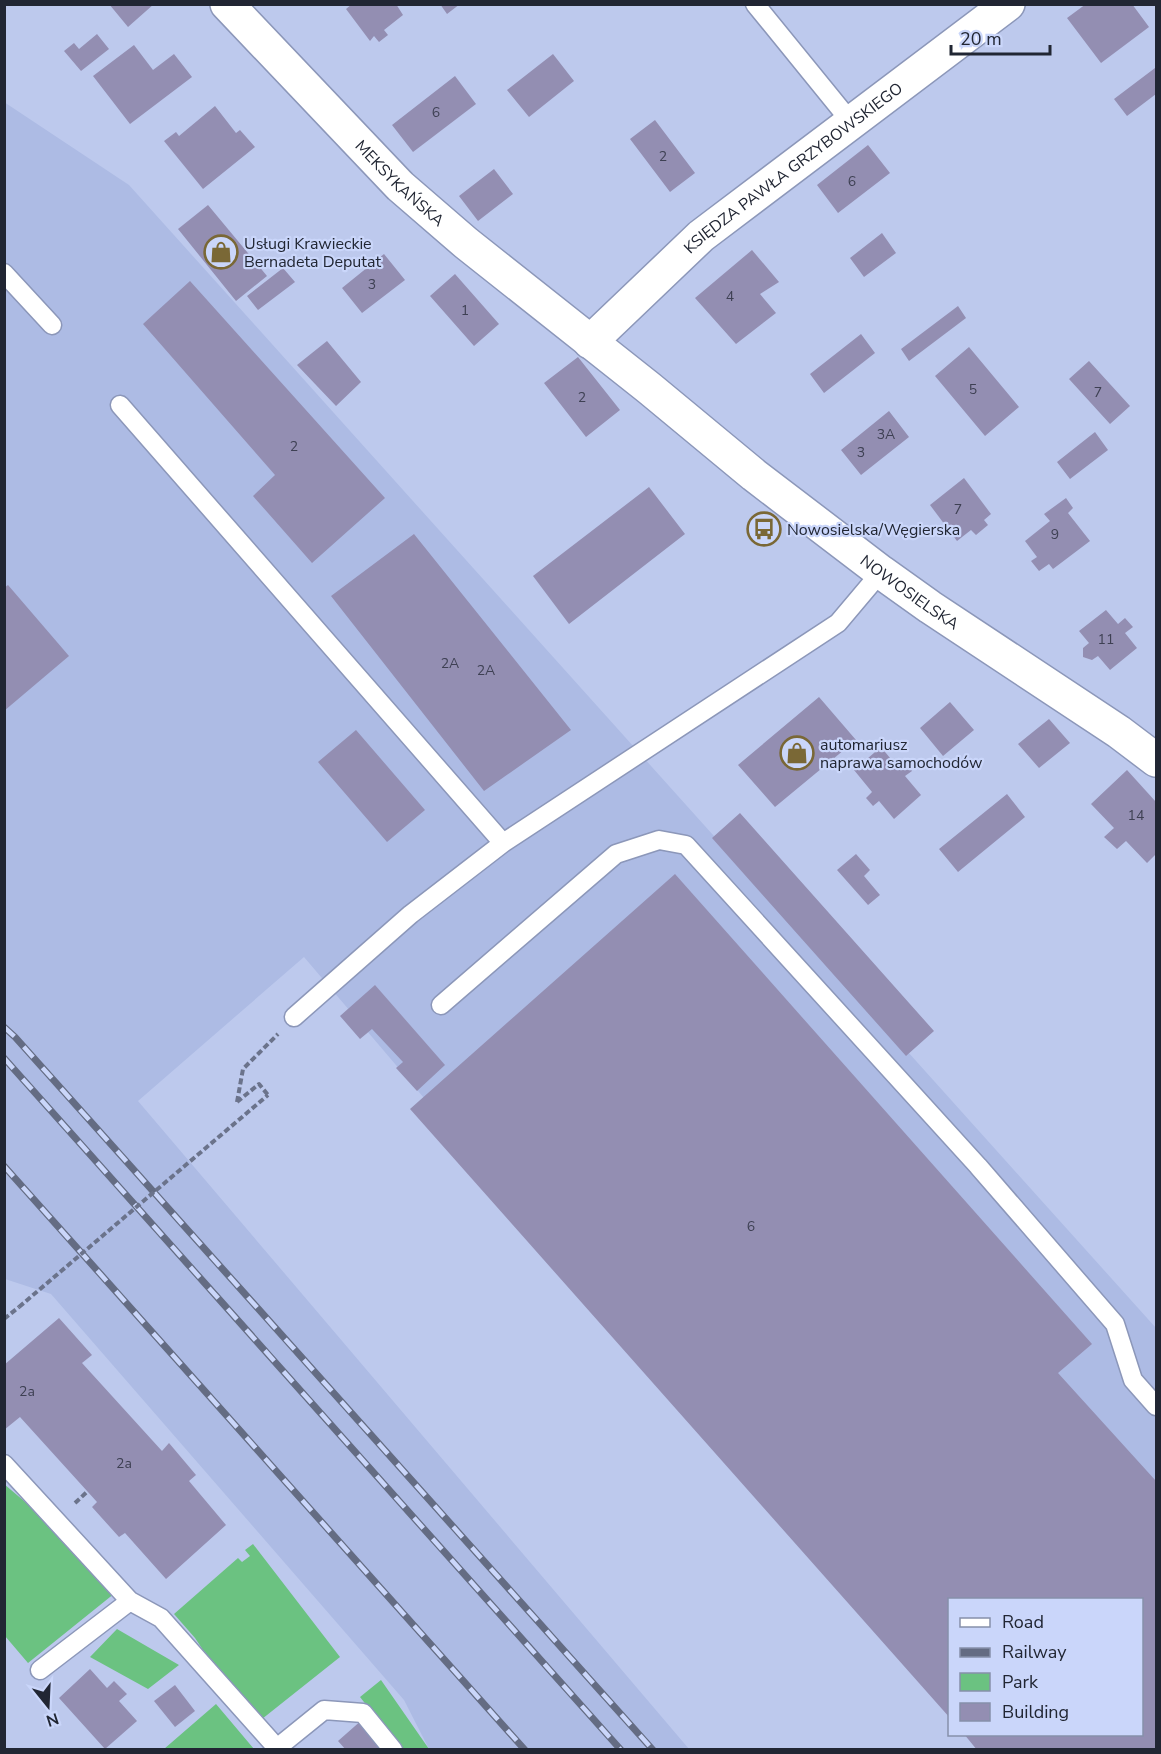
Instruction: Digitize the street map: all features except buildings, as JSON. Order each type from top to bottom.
[{"type":"street","name":"MEKSYKAŃSKA","points":[[227,4],[400,186],[466,243],[590,342]]},
{"type":"street","name":"KSIĘDZA PAWŁA GRZYBOWSKIEGO","points":[[590,342],[700,236],[1008,4]]},
{"type":"street","name":"NOWOSIELSKA","points":[[590,342],[754,475],[881,572],[1156,759]]},
{"type":"lane","points":[[755,4],[851,122]]},
{"type":"lane","points":[[4,273],[52,325]]},
{"type":"lane","points":[[120,405],[503,843]]},
{"type":"lane","points":[[294,1017],[411,914],[503,843],[838,623],[881,572]]},
{"type":"lane","points":[[441,1005],[616,854],[659,840],[686,845],[978,1166],[1115,1324],[1133,1380],[1156,1406]]},
{"type":"lane","points":[[4,1464],[130,1600],[161,1618],[276,1749],[324,1710],[363,1713],[393,1749]]},
{"type":"lane","points":[[40,1670],[130,1600]]},
{"type":"path","points":[[4,1319],[268,1095],[259,1084],[237,1102],[243,1069],[294,1017]]},
{"type":"shaded area","points":[[4,102],[129,185],[1156,1328],[1156,1749],[979,1749],[1143,1736],[1143,1598],[948,1598],[948,1714],[304,957],[138,1101],[689,1749],[429,1749],[404,1700],[51,1294],[5,1279]]},
{"type":"green space","points":[[4,1484],[50,1520],[115,1593],[28,1663],[5,1636]]},
{"type":"green space","points":[[253,1544],[340,1657],[262,1719],[174,1614],[238,1558],[242,1562],[250,1556],[245,1550]]},
{"type":"green space","points":[[117,1629],[179,1665],[148,1689],[90,1657]]},
{"type":"green space","points":[[381,1680],[429,1749],[401,1749],[360,1697]]},
{"type":"green space","points":[[216,1704],[254,1749],[164,1749]]},
{"type":"railway","points":[[4,1027],[653,1750]]},
{"type":"railway","points":[[4,1058],[621,1750]]},
{"type":"railway","points":[[4,1166],[525,1750]]},
{"type":"place","name":"Usługi Krawieckie Bernadeta Deputat","points":[[221,252]]},
{"type":"place","name":"Nowosielska/Węgierska","points":[[764,529]]},
{"type":"place","name":"automariusz naprawa samochodów","points":[[797,753]]}]
